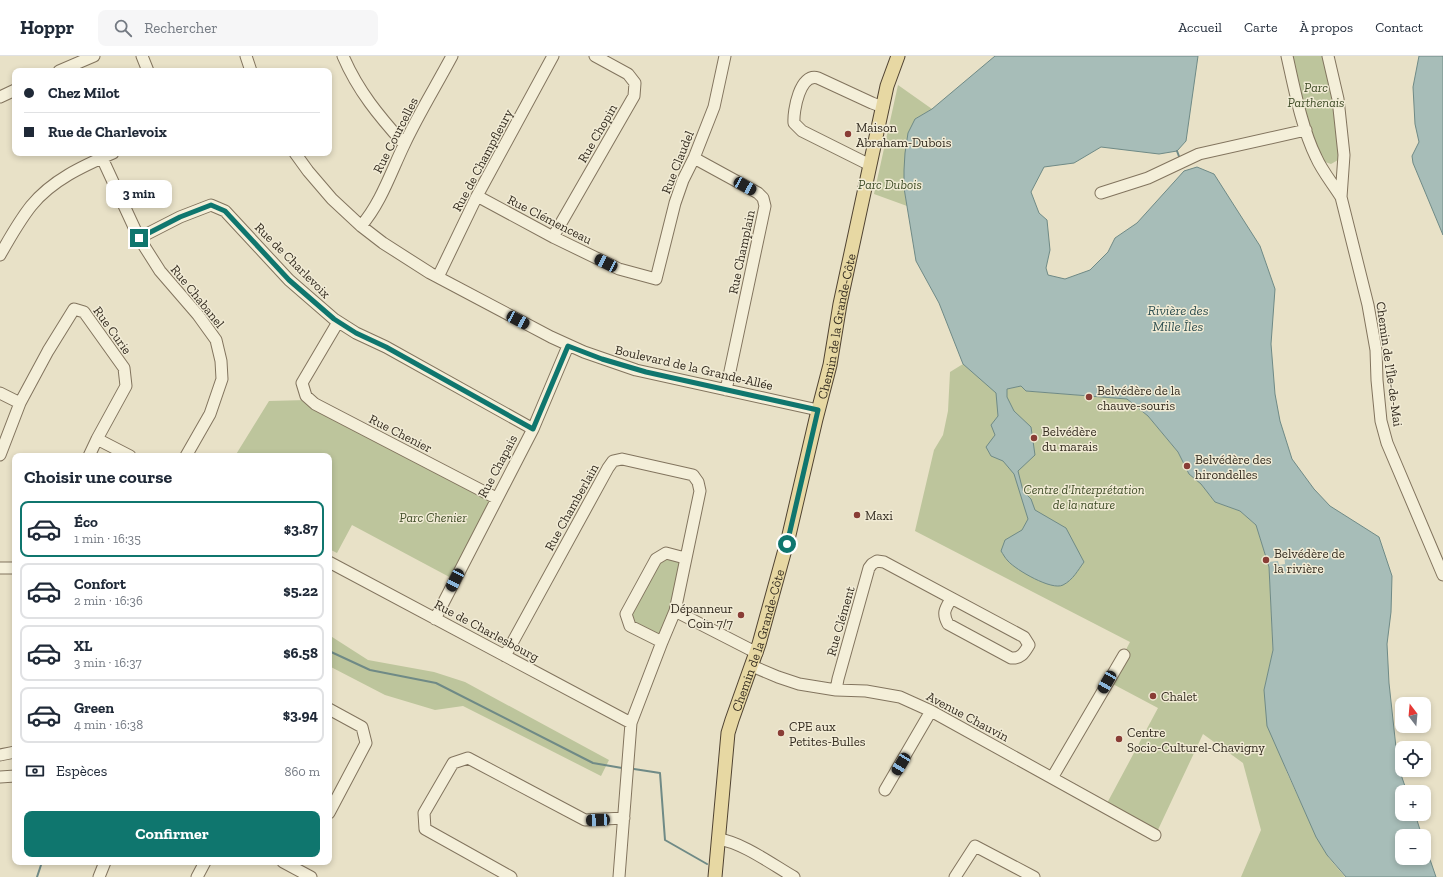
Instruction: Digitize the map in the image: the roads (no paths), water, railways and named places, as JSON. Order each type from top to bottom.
[{"type":"main road","name":"Chemin de la Grande-Côte","points":[[715,877],[728,733],[752,666],[784,554],[831,359],[840,304],[889,80],[898,56]]},
{"type":"street","points":[[66,68],[94,56]]},
{"type":"street","points":[[142,56],[147,68]]},
{"type":"street","points":[[246,56],[250,68]]},
{"type":"street","points":[[344,56],[360,90],[382,119],[404,144]]},
{"type":"street","name":"Rue de Champfleury","points":[[438,277],[478,196],[553,56]]},
{"type":"street","name":"Rue Chopin","points":[[553,237],[634,96],[635,83],[628,74],[595,56]]},
{"type":"street","name":"Rue Claudel","points":[[656,280],[675,203],[683,180],[694,158],[714,107],[725,56]]},
{"type":"street","name":"Chemin de l'Île-de-Mai","points":[[1287,56],[1312,149],[1341,197],[1368,305],[1376,350],[1381,421],[1385,436],[1443,574]]},
{"type":"street","name":"Chemin de l'Île-de-Mai","points":[[1328,56],[1338,99],[1344,155],[1341,197]]},
{"type":"street","name":"Rue Courcelles","points":[[361,226],[369,216],[388,182],[404,144],[449,57]]},
{"type":"street","points":[[870,165],[802,132],[794,123],[794,113],[801,87],[806,80],[813,77],[872,104],[883,107]]},
{"type":"street","points":[[0,97],[12,91]]},
{"type":"street","points":[[1101,193],[1148,178],[1199,154],[1306,130]]},
{"type":"street","points":[[0,255],[4,240],[31,206],[47,190],[68,174],[106,156]]},
{"type":"street","name":"Boulevard de la Grande-Allée","points":[[297,156],[313,178],[332,199],[361,226],[395,252],[438,277],[568,346],[602,359],[632,368],[818,410]]},
{"type":"street","name":"Rue Chabanel","points":[[102,158],[139,238],[160,271],[198,315],[216,340],[221,361],[222,379],[210,414],[188,453]]},
{"type":"street","name":"Rue Champlain","points":[[694,158],[758,193],[763,198],[765,206],[726,390]]},
{"type":"street","points":[[1322,167],[1331,170],[1344,162]]},
{"type":"street","name":"Rue Clémenceau","points":[[478,196],[553,237],[619,269],[656,280]]},
{"type":"street","name":"Rue de Charlevoix","points":[[139,238],[180,217],[211,205],[225,211],[289,280],[338,322],[533,429]]},
{"type":"street","name":"Rue Curie","points":[[0,455],[20,403],[48,351],[74,309],[84,312],[124,368],[126,386],[90,453]]},
{"type":"street","name":"Rue Chenier","points":[[338,322],[302,383],[306,396],[315,404],[496,498]]},
{"type":"street","name":"Rue Chapais","points":[[435,619],[496,498],[533,429],[568,346]]},
{"type":"street","points":[[0,393],[20,403]]},
{"type":"street","points":[[97,438],[124,453]]},
{"type":"street","name":"Rue Chamberlain","points":[[505,656],[608,468],[614,461],[622,459],[693,475],[698,482],[700,490],[675,611],[631,723],[619,877]]},
{"type":"street","points":[[662,642],[630,626],[626,614],[656,559],[666,553],[685,558]]},
{"type":"street","name":"Rue Clément","points":[[836,690],[870,568],[874,562],[883,562],[951,599]]},
{"type":"street","name":"Rue de Charlesbourg","points":[[332,564],[631,723]]},
{"type":"street","points":[[0,568],[12,568]]},
{"type":"street","points":[[951,599],[1024,637],[1029,645],[1023,656],[1016,659],[1011,658],[948,624],[944,618],[945,610],[951,599]]},
{"type":"street","points":[[675,611],[756,653]]},
{"type":"street","points":[[1052,778],[1124,654]]},
{"type":"street","name":"Avenue Chauvin","points":[[752,666],[794,683],[836,690],[866,691],[900,697],[931,712],[1156,835]]},
{"type":"street","points":[[332,711],[362,727],[366,742],[332,808]]},
{"type":"street","points":[[885,790],[931,712]]},
{"type":"street","points":[[0,755],[12,753]]},
{"type":"street","points":[[511,877],[425,829],[424,813],[453,763],[468,758],[586,820],[624,818]]},
{"type":"street","points":[[0,777],[12,776]]},
{"type":"street","points":[[718,839],[729,841],[742,847],[794,877]]},
{"type":"street","points":[[955,877],[975,846],[1034,877]]},
{"type":"street","points":[[99,877],[104,865]]},
{"type":"street","points":[[197,877],[203,865]]},
{"type":"street","points":[[289,865],[311,877]]},
{"type":"water","name":"Rivière des Mille Îles","points":[[995,56],[1198,56],[1186,141],[1177,151],[1159,154],[1101,147],[1074,163],[1044,167],[1031,192],[1039,213],[1047,220],[1050,250],[1046,268],[1048,275],[1065,279],[1090,270],[1108,252],[1115,238],[1137,223],[1184,171],[1197,167],[1214,174],[1260,246],[1275,289],[1271,344],[1275,394],[1280,421],[1292,459],[1314,489],[1330,506],[1379,537],[1392,576],[1391,612],[1387,644],[1389,683],[1395,741],[1395,777],[1402,777],[1405,785],[1395,785],[1395,821],[1417,821],[1420,829],[1395,829],[1395,865],[1431,865],[1431,862],[1436,877],[1346,877],[1327,855],[1316,837],[1267,726],[1264,690],[1273,650],[1269,567],[1256,525],[1240,511],[1215,502],[1201,484],[1189,474],[1178,452],[1148,416],[1127,399],[1026,391],[1021,386],[1007,389],[1007,397],[1014,411],[1031,427],[1035,455],[1018,471],[1023,491],[1031,499],[1035,510],[1066,528],[1084,562],[1070,580],[1063,585],[1058,586],[1034,579],[1012,565],[1001,551],[1005,540],[1022,530],[1028,519],[1014,474],[1003,461],[991,456],[986,447],[995,435],[991,425],[998,416],[996,393],[963,364],[939,303],[916,261],[904,188],[905,153],[908,133],[915,119],[932,109]]},
{"type":"water","points":[[1419,56],[1443,56],[1443,235],[1413,163],[1412,156],[1419,142],[1415,124],[1413,87]]},
{"type":"waterway","points":[[1177,151],[1180,159]]},
{"type":"waterway","points":[[332,652],[370,670],[436,683],[593,763],[622,768]]},
{"type":"waterway","points":[[634,769],[660,773],[665,840],[707,864]]},
{"type":"waterway","points":[[37,877],[41,865]]},
{"type":"place","name":"Maison Abraham-Dubois","points":[[848,134]]},
{"type":"place","name":"Belvédère de la chauve-souris","points":[[1089,397]]},
{"type":"place","name":"Belvédère du marais","points":[[1034,438]]},
{"type":"place","name":"Belvédère des hirondelles","points":[[1187,466]]},
{"type":"place","name":"Maxi","points":[[857,515]]},
{"type":"place","name":"Belvédère de la rivière","points":[[1266,560]]},
{"type":"place","name":"Dépanneur Coin 7/7","points":[[741,615]]},
{"type":"place","name":"Chalet","points":[[1153,696]]},
{"type":"place","name":"CPE aux Petites-Bulles","points":[[781,733]]},
{"type":"place","name":"Centre Socio-Culturel-Chavigny","points":[[1119,739]]},
{"type":"park label","name":"Parc Parthenais","points":[[1316,94]]},
{"type":"park label","name":"Parc Dubois","points":[[890,184]]},
{"type":"park label","name":"Centre d'Interprétation de la nature","points":[[1084,496]]},
{"type":"park label","name":"Parc Chenier","points":[[433,517]]}]
